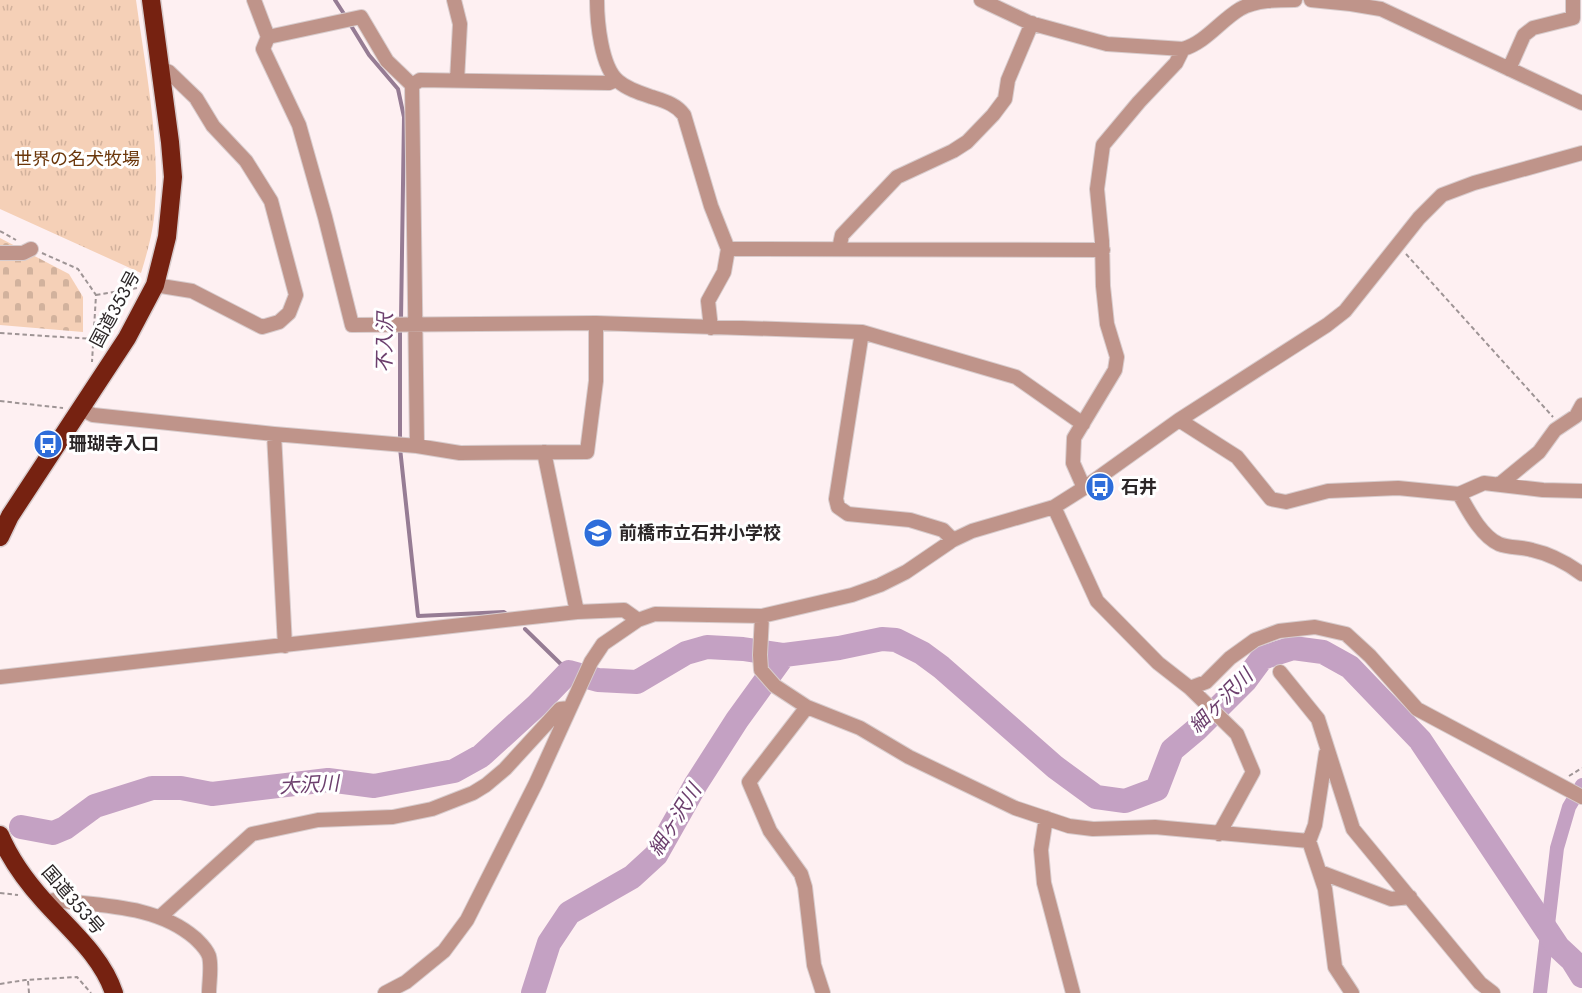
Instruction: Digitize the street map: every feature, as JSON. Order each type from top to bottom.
[{"type":"highway","name":"国道353号","points":[[0,537],[10,516],[127,338],[155,285],[167,237],[173,177],[151,0]]},
{"type":"highway","name":"国道353号","points":[[0,835],[10,857],[44,902],[101,966],[114,993]]},
{"type":"street","points":[[254,0],[268,37],[263,49],[298,125],[325,217],[352,325],[596,323],[862,332],[1016,377],[1083,424]]},
{"type":"street","points":[[454,0],[460,24],[456,81]]},
{"type":"street","points":[[597,0],[597,23],[608,65],[616,80],[631,89],[673,105],[684,115],[711,206],[728,249],[724,272],[708,301],[711,328]]},
{"type":"street","points":[[981,0],[1032,23],[1107,44],[1183,49],[1194,45],[1241,8],[1270,1],[1295,0]]},
{"type":"street","points":[[1311,0],[1381,9],[1582,103]]},
{"type":"street","points":[[1509,69],[1524,35],[1533,28],[1573,18],[1573,0]]},
{"type":"street","points":[[268,37],[361,17],[387,61],[412,85],[416,325],[406,446]]},
{"type":"street","points":[[839,249],[842,235],[897,177],[967,142],[993,115],[1005,99],[1008,80],[1032,23]]},
{"type":"street","points":[[1084,488],[1073,463],[1074,438],[1114,370],[1117,357],[1107,324],[1103,286],[1103,250],[1098,189],[1103,145],[1176,63],[1183,49]]},
{"type":"street","points":[[155,285],[192,291],[262,327],[279,322],[289,313],[296,295],[271,201],[246,161],[213,126],[196,98],[169,72],[160,68]]},
{"type":"street","points":[[412,85],[420,80],[609,83],[616,80]]},
{"type":"street","points":[[385,993],[406,982],[444,951],[467,920],[536,783],[591,662],[603,644],[638,620],[655,614],[762,616],[852,595],[906,572],[953,540],[972,531],[1054,507],[1179,420],[1327,325],[1345,311],[1398,244],[1442,195],[1455,189],[1582,153]]},
{"type":"street","points":[[0,253],[22,253],[31,249]]},
{"type":"street","points":[[728,249],[1103,250]]},
{"type":"street","points":[[81,410],[93,415],[459,453],[587,452],[596,381],[596,323]]},
{"type":"street","points":[[862,332],[836,499],[838,507],[848,514],[910,520],[943,530],[953,540]]},
{"type":"street","points":[[1500,484],[1539,452],[1554,430],[1576,416],[1582,405]]},
{"type":"street","points":[[1179,420],[1237,457],[1272,499],[1286,502],[1328,491],[1398,488],[1459,494],[1484,483],[1543,490],[1582,491]]},
{"type":"street","points":[[274,434],[285,646]]},
{"type":"street","points":[[544,452],[577,612]]},
{"type":"street","points":[[1459,494],[1470,515],[1482,530],[1499,544],[1552,556],[1582,574]]},
{"type":"street","points":[[1054,507],[1097,601],[1158,663],[1190,688],[1237,734],[1253,772],[1219,834]]},
{"type":"street","points":[[0,677],[577,612],[624,610],[638,620]]},
{"type":"street","points":[[762,616],[759,655],[761,670],[776,686],[807,707],[860,728],[909,758],[1015,808],[1069,826],[1093,829],[1155,827],[1309,841]]},
{"type":"street","points":[[1190,688],[1206,682],[1230,658],[1255,640],[1279,631],[1315,627],[1346,634],[1370,656],[1417,709],[1582,797]]},
{"type":"street","points":[[1280,672],[1318,719],[1353,829],[1480,983],[1493,993]]},
{"type":"street","points":[[807,707],[749,782],[770,831],[801,874],[805,887],[814,965],[823,993]]},
{"type":"street","points":[[161,916],[252,834],[318,820],[393,817],[432,809],[473,793],[505,769],[560,709],[569,708]]},
{"type":"street","points":[[1326,745],[1325,768],[1315,825],[1309,841],[1325,889],[1335,967],[1352,993]]},
{"type":"street","points":[[1046,818],[1041,850],[1044,883],[1072,993]]},
{"type":"street","points":[[1320,872],[1391,899],[1410,897]]},
{"type":"street","points":[[44,902],[54,900],[143,911],[161,916],[189,932],[205,946],[210,958],[209,993]]},
{"type":"path","points":[[0,231],[31,249],[78,269],[96,295],[92,367],[92,378],[96,386]]},
{"type":"path","points":[[1398,244],[1561,426]]},
{"type":"path","points":[[96,295],[155,285]]},
{"type":"path","points":[[0,333],[93,339]]},
{"type":"path","points":[[0,401],[81,410]]},
{"type":"path","points":[[0,984],[77,976],[91,993]]},
{"type":"path","points":[[28,980],[29,993]]},
{"type":"green space","name":"世界の名犬牧場","points":[[0,0],[136,0],[154,129],[156,180],[153,223],[141,273],[0,209]]},
{"type":"green space","points":[[0,238],[69,274],[83,297],[83,332],[0,325]]},
{"type":"waterway","name":"不入沢","points":[[335,0],[346,17]]},
{"type":"waterway","name":"不入沢","points":[[350,24],[369,55],[398,89],[404,117],[401,320]]},
{"type":"waterway","name":"不入沢","points":[[400,328],[400,440]]},
{"type":"waterway","name":"不入沢","points":[[400,448],[418,616],[504,612],[508,615]]},
{"type":"waterway","name":"不入沢","points":[[525,629],[569,672]]},
{"type":"waterway","name":"細ヶ沢川","points":[[21,827],[53,833],[65,828],[95,806],[152,788],[181,788],[212,794],[328,780],[374,786],[454,771],[481,756],[569,672],[598,680],[637,682],[686,653],[707,647],[784,655],[839,648],[882,639],[896,640],[922,653],[941,667],[1055,767],[1096,797],[1125,801],[1157,789],[1172,750],[1197,729],[1245,681],[1262,658],[1293,648],[1323,652],[1350,667],[1420,740],[1558,947],[1572,960],[1582,976]]},
{"type":"waterway","name":"細ヶ沢川","points":[[533,993],[549,943],[569,913],[632,877],[656,855],[696,784],[737,720],[784,655]]},
{"type":"waterway","points":[[1540,993],[1557,848],[1569,807],[1582,785]]},
{"type":"place","name":"珊瑚寺入口","points":[[48,444]]},
{"type":"place","name":"石井","points":[[1100,487]]},
{"type":"place","name":"前橋市立石井小学校","points":[[598,533]]},
{"type":"water label","name":"大沢川","points":[[309,785]]}]
